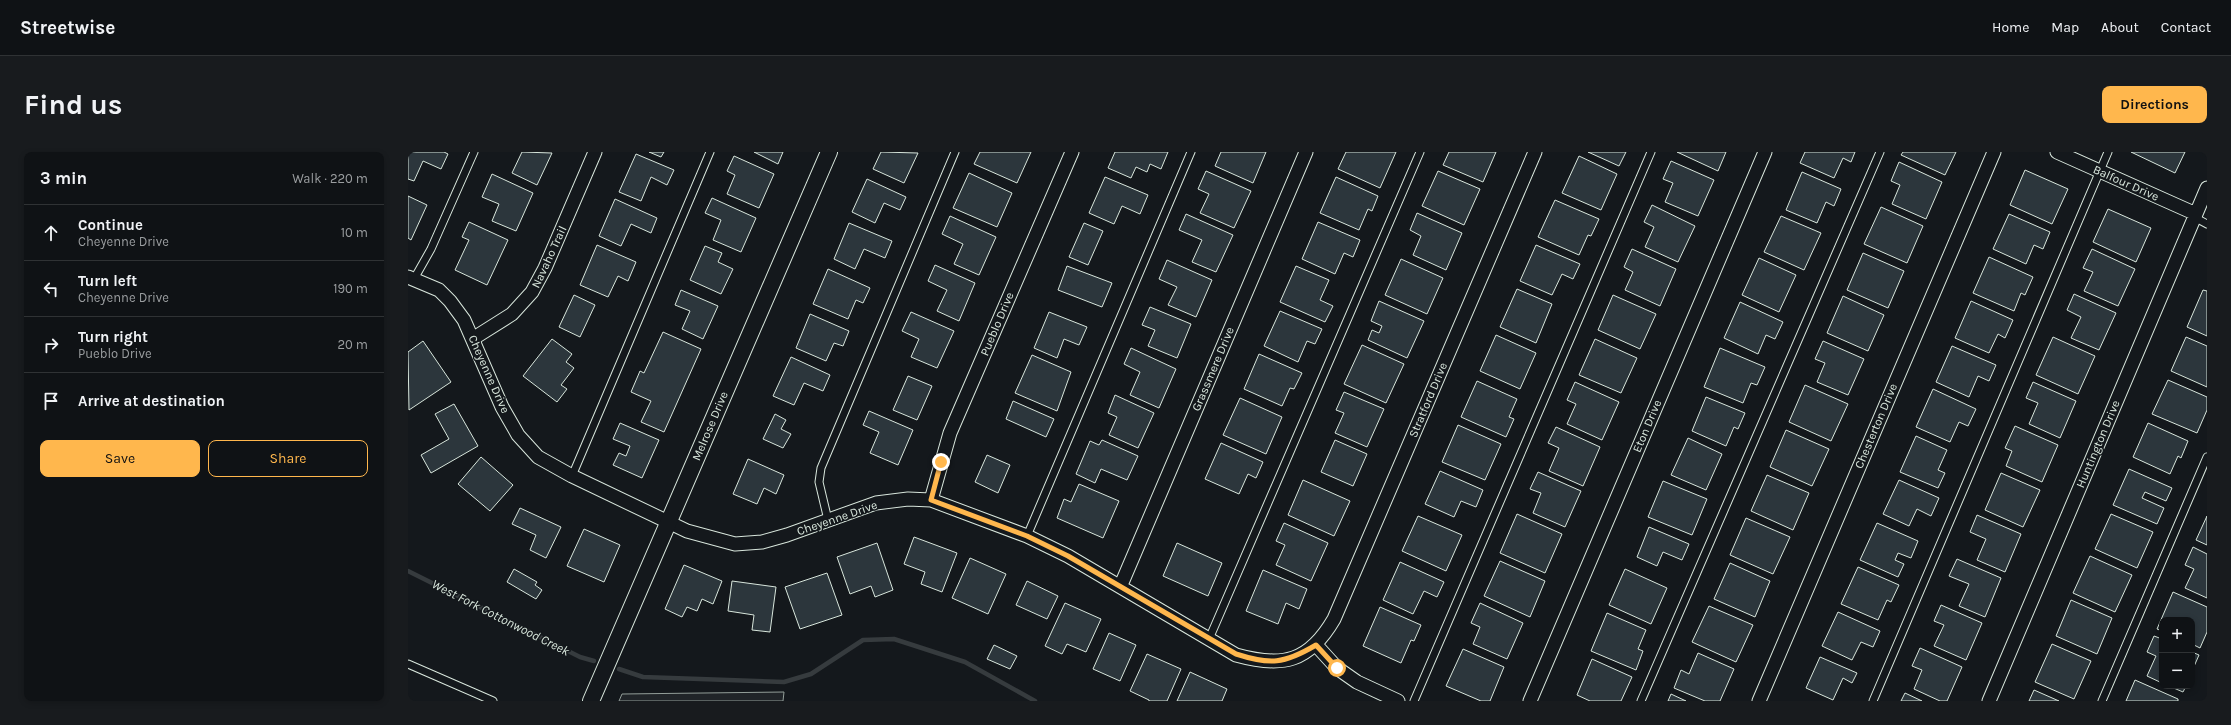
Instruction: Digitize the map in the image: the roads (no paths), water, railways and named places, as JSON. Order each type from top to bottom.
[{"type":"street","name":"Navaho Trail","points":[[474,338],[512,314],[532,292],[545,268],[595,152]]},
{"type":"street","name":"Melrose Drive","points":[[591,701],[829,152]]},
{"type":"street","name":"Pueblo Drive","points":[[931,500],[950,433],[1072,152]]},
{"type":"street","name":"Grassmere Drive","points":[[1121,586],[1306,152]]},
{"type":"street","name":"Stratford Drive","points":[[1316,645],[1334,619],[1535,152]]},
{"type":"street","name":"Eton Drive","points":[[1530,701],[1765,152]]},
{"type":"street","name":"Chesterton Drive","points":[[1759,701],[1994,152]]},
{"type":"street","name":"Balfour Drive","points":[[2057,152],[2195,216]]},
{"type":"street","name":"Huntington Drive","points":[[1989,701],[2207,188]]},
{"type":"street","name":"Cheyenne Drive","points":[[411,278],[439,290],[450,301],[464,320],[474,338],[502,407],[518,435],[538,457],[572,476],[668,522],[708,538],[735,544],[762,542],[787,535],[876,503],[908,499],[931,500],[1027,536],[1068,556],[1236,654],[1260,662],[1280,661],[1299,656],[1316,645]]},
{"type":"street","points":[[1316,645],[1337,668],[1358,682],[1398,701]]},
{"type":"lane","points":[[411,278],[431,249],[474,152]]},
{"type":"lane","points":[[572,476],[710,152]]},
{"type":"lane","points":[[828,520],[819,482],[821,468],[955,152]]},
{"type":"lane","points":[[1027,536],[1191,152]]},
{"type":"lane","points":[[1209,639],[1420,152]]},
{"type":"lane","points":[[1414,701],[1650,152]]},
{"type":"lane","points":[[1641,701],[1880,152]]},
{"type":"lane","points":[[1873,701],[2108,152]]},
{"type":"lane","points":[[2195,216],[2207,224]]},
{"type":"lane","points":[[2102,701],[2207,457]]},
{"type":"lane","points":[[408,664],[493,701]]},
{"type":"waterway","name":"West Fork Cottonwood Creek","points":[[408,571],[580,657],[594,661]]},
{"type":"waterway","name":"West Fork Cottonwood Creek","points":[[619,669],[643,677],[784,682],[811,674],[863,640],[894,639],[965,662],[1035,701]]}]
